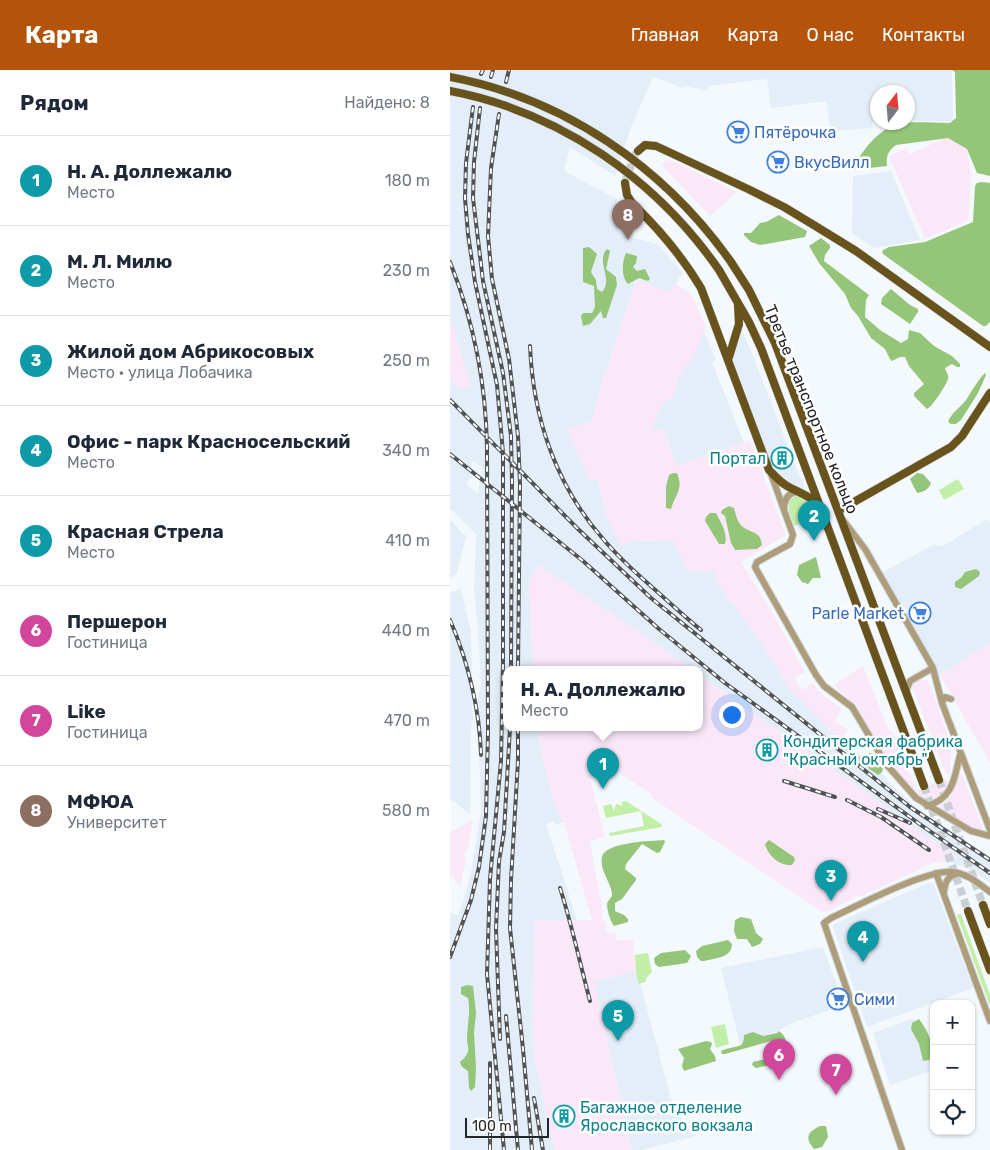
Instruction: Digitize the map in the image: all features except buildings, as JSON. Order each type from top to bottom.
[{"type":"main road","name":"Третье транспортное кольцо","points":[[450,77],[492,87],[538,103],[570,118],[602,137],[641,165],[674,195],[702,224],[731,262],[749,290],[769,329],[939,780]]},
{"type":"main road","name":"Третье транспортное кольцо","points":[[450,91],[488,100],[533,116],[594,149],[632,176],[665,205],[719,270],[736,298],[761,348],[924,786]]},
{"type":"main road","points":[[638,151],[645,146],[656,146],[784,207],[856,251],[990,347]]},
{"type":"main road","points":[[626,183],[627,195],[632,203],[668,241],[692,273],[706,301],[769,470],[786,486],[801,492],[820,505]]},
{"type":"main road","points":[[728,359],[738,331],[739,316],[736,298]]},
{"type":"main road","points":[[717,330],[721,334],[731,336],[738,331]]},
{"type":"main road","points":[[839,513],[950,447],[962,436],[990,393]]},
{"type":"main road","points":[[983,905],[990,924]]},
{"type":"main road","points":[[968,911],[990,970]]},
{"type":"street","points":[[769,470],[793,535],[790,544],[757,562],[756,567],[816,675],[824,686],[852,707],[892,772],[908,790],[927,806],[971,831],[990,836]]},
{"type":"street","points":[[784,511],[786,498],[790,494],[801,492]]},
{"type":"street","points":[[839,513],[865,549],[934,668],[942,703],[990,830]]},
{"type":"street","points":[[907,696],[907,687],[915,678],[934,668]]},
{"type":"street","points":[[898,673],[904,678],[930,678],[937,687]]},
{"type":"street","points":[[942,703],[945,697],[951,699]]},
{"type":"street","points":[[927,806],[941,800],[948,794],[960,753]]},
{"type":"street","points":[[902,1150],[824,923],[831,918],[936,872],[944,871],[969,877],[990,892]]},
{"type":"street","points":[[936,872],[990,1021]]},
{"type":"street","points":[[944,893],[949,877],[960,874]]},
{"type":"shaded area","points":[[450,70],[952,70],[953,121],[915,121],[915,85],[870,85],[870,128],[831,131],[826,101],[771,108],[767,79],[709,86],[708,90],[704,90],[684,86],[683,88],[653,77],[631,127],[615,176],[570,147],[564,171],[617,199],[614,212],[629,216],[625,236],[657,244],[683,273],[669,292],[636,280],[601,386],[592,421],[588,476],[589,480],[597,479],[606,514],[621,545],[631,541],[672,540],[689,571],[715,571],[716,579],[729,600],[758,637],[788,687],[840,740],[875,765],[889,782],[921,812],[990,857],[990,883],[968,868],[954,864],[951,861],[957,857],[903,821],[878,801],[703,678],[703,666],[687,666],[538,565],[533,578],[529,579],[533,666],[503,666],[503,731],[538,731],[539,743],[554,804],[564,822],[555,825],[554,822],[546,824],[577,920],[535,920],[534,1056],[555,1150],[450,1150],[450,913],[459,915],[471,873],[481,810],[479,751],[475,714],[481,684],[474,588],[476,534],[450,508],[450,380],[462,389],[456,339],[450,316]],"holes":[[[473,461],[482,467],[478,494],[466,484],[473,475],[466,470]]]},
{"type":"shaded area","points":[[958,132],[967,147],[971,178],[968,220],[925,239],[889,156],[907,148],[910,154]]},
{"type":"shaded area","points":[[667,160],[673,161],[737,192],[710,216],[661,165]]},
{"type":"shaded area","points":[[891,171],[920,240],[873,248],[852,233],[853,176]]},
{"type":"shaded area","points":[[636,280],[669,292],[675,283],[691,294],[706,327],[691,362],[681,371],[672,398],[662,403],[651,431],[664,429],[676,466],[750,441],[786,535],[741,562],[773,614],[805,672],[794,678],[802,690],[813,683],[819,692],[842,709],[834,721],[849,730],[840,740],[788,687],[758,637],[729,600],[716,579],[715,571],[689,572],[672,540],[631,541],[621,546],[606,514],[597,479],[589,481],[568,429],[592,421],[601,386]]},
{"type":"shaded area","points":[[450,316],[471,386],[462,389],[450,380]]},
{"type":"shaded area","points":[[741,328],[805,490],[780,478],[772,467],[732,359]]},
{"type":"shaded area","points":[[704,331],[716,360],[712,362],[744,443],[676,466],[664,429],[651,431],[662,403],[672,398],[681,371]]},
{"type":"shaded area","points":[[450,519],[466,537],[457,573],[450,579]]},
{"type":"shaded area","points":[[987,519],[990,523],[990,643],[940,675],[881,573],[933,545],[943,546]]},
{"type":"shaded area","points":[[538,565],[687,666],[533,666],[529,578],[533,578]]},
{"type":"shaded area","points":[[461,589],[471,632],[473,719],[471,722],[470,815],[450,799],[450,592]]},
{"type":"shaded area","points":[[990,643],[990,763],[940,675]]},
{"type":"shaded area","points":[[863,666],[889,731],[893,732],[916,790],[912,789],[890,764],[858,707],[834,685]]},
{"type":"shaded area","points":[[703,678],[878,801],[903,821],[957,857],[951,861],[933,863],[864,895],[857,896],[829,911],[822,912],[652,798],[653,795],[595,757],[587,767],[605,837],[590,841],[603,913],[601,921],[605,921],[607,934],[615,933],[616,941],[633,939],[636,972],[594,981],[632,1150],[555,1150],[534,1056],[535,920],[592,920],[564,822],[554,804],[539,743],[538,731],[703,731]]},
{"type":"shaded area","points":[[920,680],[927,680],[932,690],[949,739],[951,752],[950,774],[946,774],[912,687],[913,684]]},
{"type":"shaded area","points":[[962,774],[983,829],[978,831],[938,808],[952,796],[958,775]]},
{"type":"shaded area","points":[[946,779],[948,783],[945,792],[934,799],[927,800],[918,795],[916,790]]},
{"type":"shaded area","points":[[473,819],[468,848],[464,855],[466,858],[460,887],[450,873],[450,833]]},
{"type":"shaded area","points":[[930,882],[934,885],[973,988],[940,1000],[930,1000],[930,1004],[867,1027],[833,927],[834,924]]},
{"type":"shaded area","points":[[823,947],[844,1005],[740,1044],[721,968]]},
{"type":"shaded area","points":[[637,971],[674,1110],[696,1136],[642,1150],[632,1150],[594,981]]},
{"type":"shaded area","points":[[914,1018],[926,1056],[930,1055],[930,1071],[890,1085],[873,1033]]},
{"type":"green space","points":[[952,70],[990,70],[990,176],[977,173],[967,149],[948,138],[896,145],[888,154],[887,166],[852,170],[871,142],[885,130],[915,130],[915,123],[950,123],[956,118],[955,72]]},
{"type":"green space","points":[[981,182],[990,183],[990,322],[986,326],[983,326],[883,254],[882,251],[889,247],[925,242],[973,222],[975,186]]},
{"type":"green space","points":[[779,215],[807,231],[805,237],[760,245],[751,242],[744,235],[744,233],[751,233],[760,223]]},
{"type":"green space","points":[[821,238],[830,245],[824,261],[869,295],[866,300],[865,317],[880,330],[901,343],[908,339],[909,330],[920,333],[934,346],[952,356],[960,364],[960,367],[952,364],[945,368],[948,376],[947,382],[936,400],[927,409],[914,396],[914,393],[924,384],[909,366],[905,357],[892,361],[890,359],[885,349],[871,338],[851,308],[845,294],[819,263],[809,246]]},
{"type":"green space","points":[[589,247],[597,254],[591,272],[596,280],[597,289],[602,292],[605,287],[606,276],[603,259],[607,249],[610,251],[606,269],[616,277],[617,285],[606,318],[603,318],[601,311],[590,324],[583,326],[581,316],[583,313],[592,313],[595,307],[594,286],[583,282],[583,248]]},
{"type":"green space","points":[[626,253],[637,256],[633,267],[637,271],[645,269],[650,279],[648,281],[639,278],[628,284],[624,277],[623,269]]},
{"type":"green space","points":[[891,289],[910,305],[918,309],[910,324],[881,304],[882,298]]},
{"type":"green space","points":[[985,373],[986,375],[978,393],[961,420],[956,424],[948,422],[953,413],[966,400]]},
{"type":"green space","points":[[677,473],[680,484],[671,509],[666,508],[666,487],[669,475]]},
{"type":"green space","points":[[917,473],[923,474],[931,483],[926,490],[917,493],[910,479]]},
{"type":"green space","points":[[958,479],[964,489],[944,500],[939,490]]},
{"type":"green space","points":[[797,496],[805,499],[808,505],[803,507],[808,520],[795,526],[789,506],[790,499]]},
{"type":"green space","points":[[729,506],[734,508],[741,525],[757,534],[760,538],[762,545],[757,549],[735,550],[731,543],[725,516],[721,513],[722,510]]},
{"type":"green space","points":[[710,513],[716,513],[722,524],[726,536],[725,544],[719,544],[705,521]]},
{"type":"green space","points":[[816,557],[821,578],[813,578],[808,584],[802,582],[797,575],[799,565]]},
{"type":"green space","points":[[976,569],[980,572],[979,576],[961,589],[955,587],[955,582],[965,572]]},
{"type":"green space","points":[[844,745],[864,760],[868,758],[869,753],[872,753],[883,769],[882,772],[878,775],[862,764],[843,747]]},
{"type":"green space","points":[[626,801],[661,824],[662,827],[610,836],[609,833],[644,826],[641,811],[606,818],[603,806],[611,804],[614,811],[616,804],[623,806],[621,802]]},
{"type":"green space","points":[[664,840],[665,842],[660,852],[657,853],[642,844],[626,864],[625,869],[636,880],[622,899],[615,903],[615,911],[624,915],[628,922],[614,926],[607,906],[612,894],[602,867],[602,857],[611,848],[620,845]]},
{"type":"green space","points":[[769,840],[794,857],[795,860],[792,865],[783,864],[772,856],[765,844]]},
{"type":"green space","points":[[961,914],[990,995],[990,1006],[957,915]]},
{"type":"green space","points":[[741,917],[751,919],[756,933],[763,939],[760,944],[752,947],[747,939],[737,939],[734,931],[735,920]]},
{"type":"green space","points":[[728,940],[732,944],[731,949],[726,955],[704,961],[697,957],[696,951],[702,946]]},
{"type":"green space","points":[[685,950],[691,956],[687,963],[659,967],[655,964],[654,958],[661,953]]},
{"type":"green space","points":[[648,953],[652,972],[645,982],[639,984],[635,955]]},
{"type":"green space","points":[[473,986],[476,1013],[474,1033],[475,1087],[471,1091],[469,1088],[468,1071],[462,1067],[460,1062],[468,1052],[469,1003],[468,998],[461,994],[461,987]]},
{"type":"green space","points":[[919,1019],[930,1038],[930,1060],[923,1061],[919,1044],[911,1029],[912,1023]]},
{"type":"green space","points":[[725,1024],[729,1044],[716,1048],[711,1027]]},
{"type":"green space","points":[[779,1031],[785,1039],[788,1057],[770,1065],[756,1068],[752,1065],[753,1062],[772,1058],[783,1053],[783,1045],[778,1039],[722,1054],[721,1051],[742,1044],[744,1035],[753,1032],[763,1036]]},
{"type":"green space","points":[[706,1041],[712,1044],[710,1049],[716,1061],[684,1071],[682,1066],[684,1058],[678,1049]]},
{"type":"green space","points":[[820,1126],[826,1126],[828,1137],[822,1147],[814,1149],[808,1138],[813,1130]]},
{"type":"tunnel","points":[[625,183],[634,156],[638,151]]},
{"type":"tunnel","points":[[939,780],[983,905]]},
{"type":"tunnel","points":[[924,786],[968,911]]},
{"type":"railway","points":[[481,74],[483,70]]},
{"type":"railway","points":[[491,77],[493,70]]},
{"type":"railway","points":[[506,82],[509,70]]},
{"type":"railway","points":[[473,107],[466,163],[465,198],[468,234],[475,282],[497,385],[503,453],[501,761],[490,879],[487,974],[504,1150]]},
{"type":"railway","points":[[480,108],[474,162],[473,198],[483,281],[503,373],[511,436],[511,666]]},
{"type":"railway","points":[[499,114],[491,168],[488,236],[492,279],[509,359],[518,436],[520,484],[518,666]]},
{"type":"railway","points":[[450,262],[472,330],[481,376],[486,424],[488,732],[486,816],[479,867],[471,900],[450,957]]},
{"type":"railway","points":[[530,346],[532,373],[542,425],[560,474],[573,497],[587,519],[616,553],[640,577],[701,630]]},
{"type":"railway","points":[[450,400],[578,529],[651,598],[910,807],[990,860]]},
{"type":"railway","points":[[450,454],[583,561],[659,629],[725,683],[990,873]]},
{"type":"railway","points":[[450,620],[472,686],[481,755]]},
{"type":"railway","points":[[500,1039],[496,929],[499,861],[504,832],[510,731]]},
{"type":"railway","points":[[518,731],[510,928],[532,1150]]},
{"type":"railway","points":[[784,781],[835,797]]},
{"type":"railway","points":[[847,800],[881,817],[929,850]]},
{"type":"railway","points":[[878,809],[910,823]]},
{"type":"railway","points":[[560,888],[590,1001]]},
{"type":"railway","points":[[506,1016],[518,1150]]},
{"type":"railway","points":[[490,1063],[490,1150]]},
{"type":"railway","points":[[534,1098],[543,1150]]},
{"type":"place","name":"Пятёрочка","points":[[738,132]]},
{"type":"place","name":"ВкусВилл","points":[[778,162]]},
{"type":"place","name":"МФЮА","points":[[628,240]]},
{"type":"place","name":"Портал","points":[[782,458]]},
{"type":"place","name":"М. Л. Милю","points":[[814,541]]},
{"type":"place","name":"Parle Market","points":[[920,613]]},
{"type":"place","name":"Кондитерская фабрика \"Красный октябрь\"","points":[[767,750]]},
{"type":"place","name":"Н. А. Доллежалю","points":[[603,789]]},
{"type":"place","name":"Жилой дом Абрикосовых","points":[[831,901]]},
{"type":"place","name":"Офис - парк Красносельский","points":[[863,962]]},
{"type":"place","name":"Сими","points":[[838,999]]},
{"type":"place","name":"Красная Стрела","points":[[618,1041]]},
{"type":"place","name":"Першерон","points":[[779,1080]]},
{"type":"place","name":"Like","points":[[836,1095]]},
{"type":"place","name":"Багажное отделение Ярославского вокзала","points":[[564,1116]]}]
